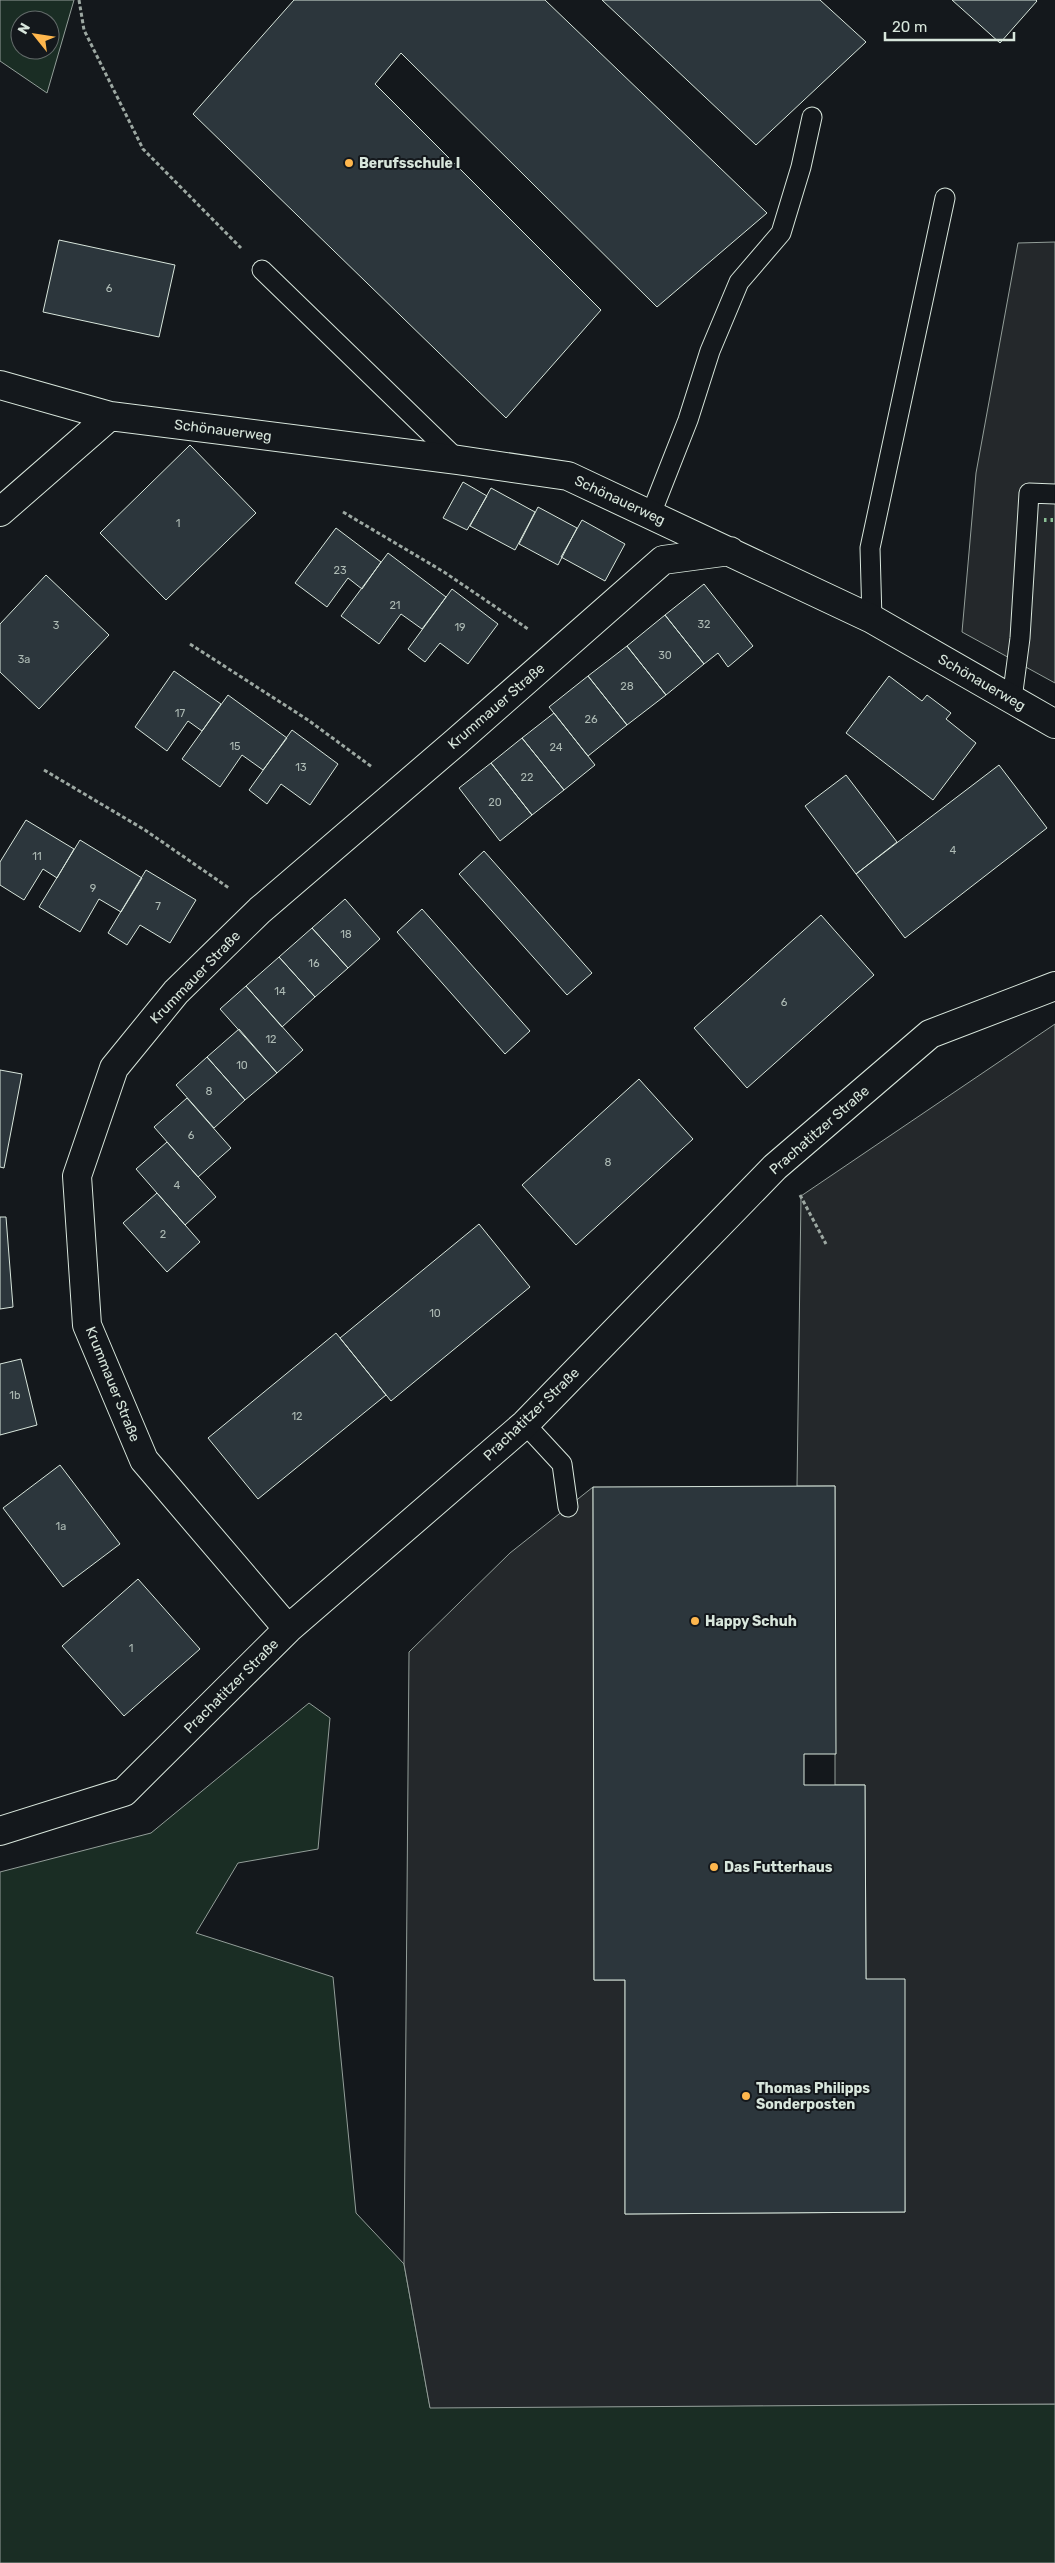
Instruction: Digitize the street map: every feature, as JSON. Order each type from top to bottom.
[{"type":"street","name":"Schönauerweg","points":[[0,385],[110,416],[458,460],[568,476],[872,619],[1055,724]]},
{"type":"street","points":[[0,512],[110,416]]},
{"type":"street","name":"Krummauer Straße","points":[[288,1629],[144,1460],[87,1325],[77,1176],[114,1068],[176,992],[260,910],[456,742],[663,560],[730,551]]},
{"type":"street","name":"Prachatitzer Straße","points":[[0,1831],[124,1792],[288,1629],[525,1424],[775,1166],[930,1034],[1055,986]]},
{"type":"lane","points":[[651,514],[688,420],[710,351],[739,282],[780,233],[801,167],[812,117]]},
{"type":"lane","points":[[872,619],[870,548],[945,198]]},
{"type":"lane","points":[[262,270],[458,460]]},
{"type":"lane","points":[[1012,699],[1020,638],[1029,493],[1055,494]]},
{"type":"lane","points":[[525,1424],[562,1464],[568,1507]]},
{"type":"path","points":[[79,0],[84,30],[143,148],[262,270]]},
{"type":"path","points":[[343,512],[444,572],[516,622]]},
{"type":"path","points":[[190,644],[290,708],[361,759]]},
{"type":"path","points":[[44,770],[151,834],[236,892]]},
{"type":"path","points":[[801,1196],[826,1244]]},
{"type":"green space","points":[[0,0],[74,0],[60,48],[60,10],[10,10],[10,60],[57,60],[47,93],[0,61]]},
{"type":"green space","points":[[309,1703],[330,1718],[318,1849],[238,1863],[196,1933],[333,1977],[356,2213],[404,2264],[430,2407],[1055,2404],[1055,2563],[0,2563],[0,1872],[151,1833]]},
{"type":"shaded area","points":[[1055,242],[1055,683],[962,632],[976,473],[1018,243]]},
{"type":"shaded area","points":[[1055,1024],[1055,2404],[430,2408],[404,2264],[409,1652],[510,1553],[593,1487],[594,1980],[625,1980],[625,2214],[905,2212],[904,2060],[866,1979],[865,1785],[835,1785],[835,1486],[797,1486],[801,1196]]},
{"type":"building","name":"Berufsschule I","points":[[294,0],[545,0],[767,213],[657,307],[401,53],[375,84],[601,310],[506,418],[193,114]]},
{"type":"building","points":[[602,0],[820,0],[866,42],[756,145]]},
{"type":"building","points":[[952,0],[1036,0],[1037,1],[1000,43]]},
{"type":"building","points":[[59,240],[175,265],[159,337],[43,312]]},
{"type":"building","points":[[190,445],[256,513],[166,600],[100,533]]},
{"type":"building","points":[[463,482],[487,496],[467,530],[443,518]]},
{"type":"building","points":[[491,488],[535,512],[515,550],[470,526]]},
{"type":"building","points":[[538,507],[577,528],[558,565],[519,544]]},
{"type":"building","points":[[582,520],[625,544],[605,581],[561,557]]},
{"type":"building","points":[[336,528],[381,562],[362,589],[348,578],[327,607],[295,583]]},
{"type":"building","points":[[388,553],[446,597],[422,629],[401,614],[379,644],[341,616]]},
{"type":"building","points":[[46,575],[109,635],[39,709],[0,672],[0,624]]},
{"type":"building","points":[[704,584],[753,646],[728,667],[718,653],[704,664],[665,615]]},
{"type":"building","points":[[452,589],[498,624],[468,664],[440,643],[425,662],[408,649]]},
{"type":"building","points":[[665,615],[704,664],[666,695],[627,646]]},
{"type":"building","points":[[627,646],[666,695],[627,725],[588,676]]},
{"type":"building","points":[[174,671],[221,704],[202,731],[188,721],[167,751],[135,727]]},
{"type":"building","points":[[588,676],[627,725],[588,756],[549,707]]},
{"type":"building","points":[[889,676],[922,701],[927,695],[951,713],[946,719],[976,743],[933,800],[846,733]]},
{"type":"building","points":[[228,695],[287,738],[263,770],[242,755],[220,787],[182,759]]},
{"type":"building","points":[[554,713],[595,765],[564,790],[522,738]]},
{"type":"building","points":[[292,730],[338,764],[310,805],[281,784],[267,804],[249,790]]},
{"type":"building","points":[[522,738],[564,790],[532,815],[491,763]]},
{"type":"building","points":[[491,763],[532,815],[500,841],[459,788]]},
{"type":"building","points":[[999,765],[1047,828],[905,938],[856,874]]},
{"type":"building","points":[[846,775],[897,842],[856,874],[805,806]]},
{"type":"building","points":[[26,820],[74,849],[57,878],[43,869],[24,900],[0,885],[0,862]]},
{"type":"building","points":[[80,840],[142,878],[121,912],[99,899],[80,932],[39,907]]},
{"type":"building","points":[[484,851],[592,973],[567,995],[459,874]]},
{"type":"building","points":[[146,870],[196,900],[170,943],[140,925],[127,945],[108,933]]},
{"type":"building","points":[[345,899],[380,939],[348,968],[312,928]]},
{"type":"building","points":[[422,909],[530,1031],[505,1054],[397,932]]},
{"type":"building","points":[[821,915],[874,975],[747,1088],[694,1028]]},
{"type":"building","points":[[312,928],[348,968],[315,997],[279,957]]},
{"type":"building","points":[[279,957],[315,997],[282,1027],[246,986]]},
{"type":"building","points":[[246,986],[303,1050],[277,1073],[220,1009]]},
{"type":"building","points":[[239,1029],[277,1073],[245,1100],[207,1057]]},
{"type":"building","points":[[207,1057],[245,1100],[214,1128],[176,1085]]},
{"type":"building","points":[[0,1070],[22,1074],[4,1168],[0,1167]]},
{"type":"building","points":[[639,1079],[693,1139],[576,1245],[522,1185]]},
{"type":"building","points":[[187,1098],[231,1148],[198,1177],[154,1127]]},
{"type":"building","points":[[167,1142],[216,1197],[185,1225],[136,1169]]},
{"type":"building","points":[[157,1193],[200,1242],[167,1272],[123,1223]]},
{"type":"building","points":[[0,1217],[6,1217],[13,1307],[0,1309]]},
{"type":"building","points":[[479,1224],[530,1287],[391,1401],[340,1338]]},
{"type":"building","points":[[336,1333],[386,1395],[258,1499],[208,1438]]},
{"type":"building","points":[[21,1359],[37,1425],[0,1435],[0,1364]]},
{"type":"building","points":[[60,1465],[120,1544],[63,1587],[3,1508]]},
{"type":"building","points":[[835,1486],[836,1754],[804,1754],[804,1785],[865,1785],[866,1979],[905,1979],[905,2212],[625,2214],[625,1980],[594,1980],[593,1487]]},
{"type":"building","points":[[138,1579],[200,1649],[124,1716],[62,1646]]},
{"type":"hedge","points":[[1044,520],[1055,520]]},
{"type":"place","name":"Berufsschule I","points":[[349,163]]},
{"type":"place","name":"Happy Schuh","points":[[695,1621]]},
{"type":"place","name":"Das Futterhaus","points":[[714,1867]]},
{"type":"place","name":"Thomas Philipps Sonderposten","points":[[746,2096]]}]
